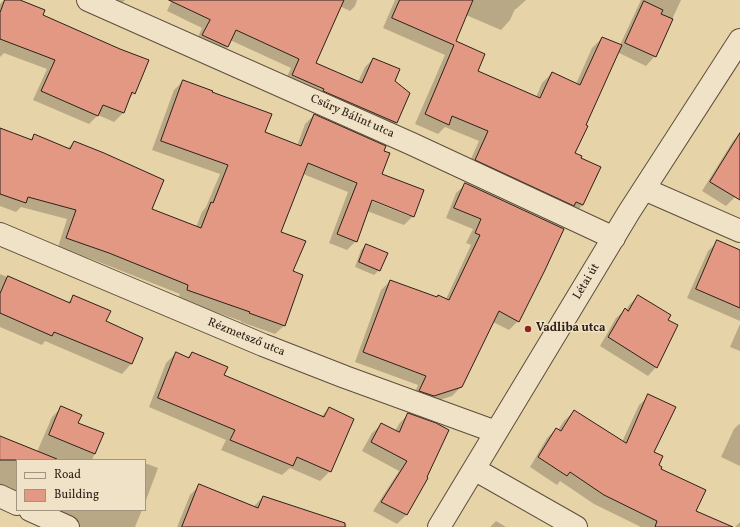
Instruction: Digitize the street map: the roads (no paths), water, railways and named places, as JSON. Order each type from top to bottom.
[{"type":"street","name":"Csűry Bálint utca","points":[[88,0],[412,144],[614,238]]},
{"type":"street","name":"Létai út","points":[[439,527],[644,189],[740,40]]},
{"type":"street","points":[[644,189],[740,231]]},
{"type":"street","name":"Rézmetsző utca","points":[[0,234],[263,345],[345,377],[496,432]]},
{"type":"street","points":[[474,469],[576,527]]},
{"type":"street","points":[[0,496],[16,504]]},
{"type":"street","points":[[32,511],[68,527]]},
{"type":"place","name":"Vadliba utca","points":[[528,329]]}]
